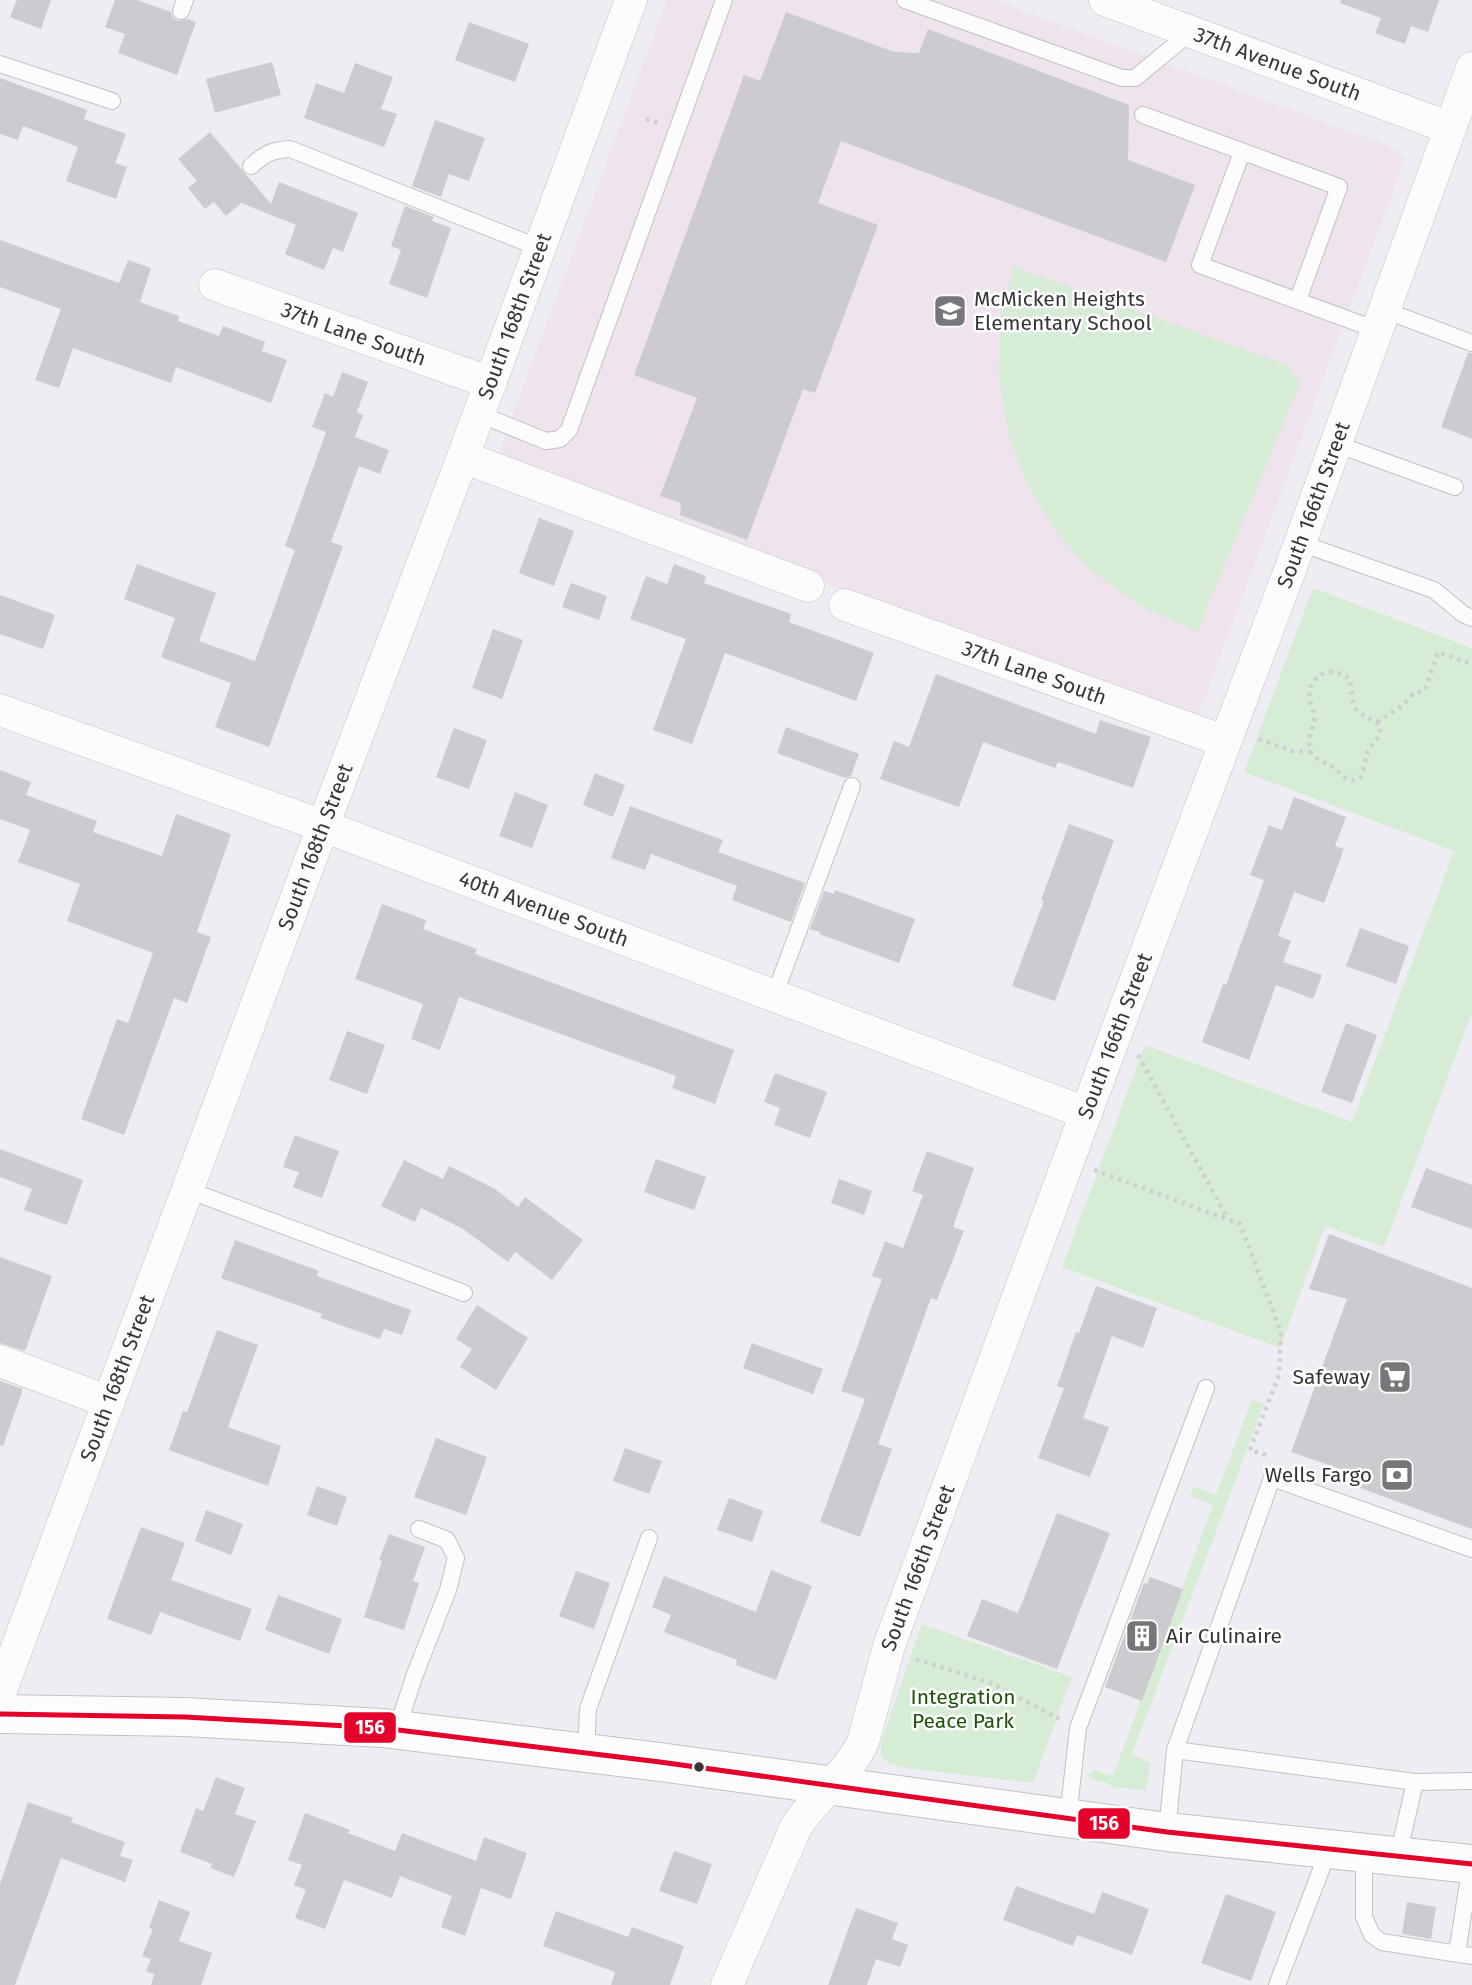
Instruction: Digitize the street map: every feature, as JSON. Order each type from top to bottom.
[{"type":"main road","points":[[0,1714],[185,1717],[397,1730],[660,1762],[1167,1832],[1471,1864]]},
{"type":"street","name":"South 168th Street","points":[[0,1693],[491,383],[631,0]]},
{"type":"street","name":"37th Avenue South","points":[[1105,0],[1450,128]]},
{"type":"street","name":"South 166th Street","points":[[727,1985],[796,1827],[806,1811],[858,1754],[863,1742],[889,1646],[1300,543],[1472,68]]},
{"type":"street","name":"37th Lane South","points":[[215,285],[491,383]]},
{"type":"street","points":[[463,457],[808,586]]},
{"type":"street","name":"37th Lane South","points":[[845,605],[1224,741]]},
{"type":"street","name":"40th Avenue South","points":[[0,710],[323,826],[1086,1113]]},
{"type":"street","points":[[0,1361],[109,1402]]},
{"type":"lane","points":[[479,414],[546,441],[559,439],[569,430],[724,0]]},
{"type":"lane","points":[[905,0],[1122,78],[1135,78],[1191,32]]},
{"type":"lane","points":[[0,64],[113,101]]},
{"type":"lane","points":[[1143,115],[1339,187],[1298,300]]},
{"type":"lane","points":[[251,166],[266,154],[278,149],[290,149],[540,248]]},
{"type":"lane","points":[[1242,152],[1200,265],[1298,300],[1472,343]]},
{"type":"lane","points":[[1336,444],[1455,487]]},
{"type":"lane","points":[[1300,543],[1434,590],[1462,614],[1472,618]]},
{"type":"lane","points":[[775,995],[852,786]]},
{"type":"lane","points":[[188,1191],[464,1293]]},
{"type":"lane","points":[[1068,1818],[1077,1728],[1206,1388]]},
{"type":"lane","points":[[1167,1832],[1175,1750],[1272,1478],[1472,1549]]},
{"type":"lane","points":[[397,1730],[414,1677],[448,1590],[456,1558],[447,1540],[419,1529]]},
{"type":"lane","points":[[586,1754],[588,1709],[649,1538]]},
{"type":"lane","points":[[1175,1750],[1415,1782],[1472,1781]]},
{"type":"lane","points":[[1277,1985],[1364,1852],[1415,1782]]},
{"type":"lane","points":[[1364,1852],[1364,1917],[1372,1935],[1382,1942],[1464,1954],[1471,1864]]},
{"type":"path","points":[[1377,722],[1402,706],[1413,694],[1425,690],[1438,652],[1472,664]]},
{"type":"path","points":[[1319,674],[1342,674],[1352,684],[1352,703],[1357,710],[1377,722],[1381,728],[1380,735],[1368,750],[1364,773],[1352,780],[1344,777],[1311,752],[1310,738],[1314,716],[1309,694],[1313,681],[1319,674]]},
{"type":"path","points":[[1258,739],[1292,751],[1311,752]]},
{"type":"path","points":[[1138,1054],[1229,1220]]},
{"type":"path","points":[[1094,1170],[1240,1224],[1281,1332],[1279,1375],[1250,1450],[1266,1455]]},
{"type":"path","points":[[905,1655],[991,1683],[1077,1728]]},
{"type":"shaded area","name":"McMicken Heights Elementary School","points":[[667,0],[994,0],[1397,149],[1405,159],[1197,719],[495,462]]},
{"type":"green space","points":[[1014,267],[1287,365],[1300,383],[1197,632],[1142,607],[1091,571],[1054,529],[1026,482],[1008,433],[999,373],[1000,318]]},
{"type":"green space","points":[[1313,588],[1472,648],[1472,1012],[1384,1247],[1325,1226],[1280,1348],[1062,1267],[1145,1045],[1352,1122],[1454,851],[1244,772]]},
{"type":"green space","points":[[1252,1400],[1264,1404],[1132,1754],[1150,1763],[1147,1791],[1112,1787],[1108,1783],[1091,1779],[1089,1775],[1094,1770],[1113,1776],[1213,1505],[1190,1496],[1194,1487],[1216,1495]]},
{"type":"green space","name":"Integration Peace Park","points":[[922,1624],[1072,1677],[1033,1783],[905,1768],[889,1764],[881,1755],[881,1742]]},
{"type":"building","points":[[17,0],[51,0],[41,29],[10,17]]},
{"type":"building","points":[[115,0],[137,0],[171,12],[173,18],[178,21],[188,19],[196,22],[177,75],[118,53],[125,34],[105,27]]},
{"type":"building","points":[[1341,0],[1439,0],[1428,32],[1411,26],[1405,44],[1375,33],[1381,18],[1340,3]]},
{"type":"building","points":[[786,12],[894,52],[919,53],[928,29],[1129,105],[1128,160],[1195,185],[1166,262],[841,141],[818,203],[878,225],[815,393],[803,389],[747,540],[680,515],[681,503],[660,496],[697,398],[634,375],[744,75],[760,81]]},
{"type":"building","points":[[469,22],[529,44],[515,82],[455,60]]},
{"type":"building","points":[[272,62],[281,95],[215,113],[206,79]]},
{"type":"building","points":[[355,63],[393,77],[381,109],[397,114],[384,147],[304,118],[316,83],[344,93]]},
{"type":"building","points":[[0,78],[87,110],[84,119],[126,134],[115,163],[127,167],[116,199],[66,181],[78,147],[23,126],[18,140],[0,134]]},
{"type":"building","points":[[435,120],[485,138],[469,181],[449,174],[441,197],[412,186]]},
{"type":"building","points":[[210,132],[271,204],[279,182],[358,213],[343,252],[333,248],[324,270],[285,254],[296,225],[241,203],[226,216],[214,202],[205,209],[188,188],[197,181],[178,159]]},
{"type":"building","points":[[405,206],[434,217],[432,221],[451,228],[427,298],[389,284],[401,250],[391,246]]},
{"type":"building","points":[[0,240],[119,283],[128,260],[151,268],[140,302],[179,316],[178,321],[219,336],[223,326],[265,342],[262,351],[287,360],[271,403],[176,367],[171,383],[73,348],[59,388],[35,380],[61,309],[0,287]]},
{"type":"building","points":[[1468,353],[1472,353],[1472,439],[1441,427]]},
{"type":"building","points":[[342,372],[368,382],[357,412],[363,415],[355,437],[389,450],[380,474],[359,466],[331,542],[343,546],[269,747],[215,727],[231,683],[161,657],[175,618],[124,599],[137,564],[216,593],[199,641],[255,661],[295,550],[285,546],[326,432],[312,427],[325,393],[333,397]]},
{"type":"building","points":[[539,518],[574,531],[554,586],[519,573]]},
{"type":"building","points":[[674,564],[706,576],[704,583],[791,614],[789,622],[874,653],[856,701],[725,653],[692,744],[653,730],[686,639],[630,619],[646,576],[667,584]]},
{"type":"building","points":[[571,583],[607,596],[599,620],[562,607]]},
{"type":"building","points":[[0,595],[55,615],[43,649],[0,634]]},
{"type":"building","points":[[493,629],[523,640],[502,699],[472,688]]},
{"type":"building","points":[[936,674],[1096,734],[1100,720],[1151,737],[1133,788],[1058,762],[1055,768],[983,742],[959,807],[880,779],[894,741],[909,747]]},
{"type":"building","points":[[786,727],[859,754],[851,776],[845,778],[777,753]]},
{"type":"building","points":[[454,728],[487,740],[469,789],[436,777]]},
{"type":"building","points":[[0,770],[31,782],[26,795],[97,821],[93,832],[162,856],[176,814],[231,834],[197,932],[211,937],[187,1003],[174,998],[124,1135],[81,1119],[117,1019],[128,1023],[153,953],[67,921],[80,884],[18,862],[30,830],[0,819]]},
{"type":"building","points":[[595,773],[625,785],[613,817],[583,805]]},
{"type":"building","points":[[515,792],[548,805],[532,848],[499,836]]},
{"type":"building","points":[[1294,797],[1346,817],[1335,846],[1344,849],[1324,903],[1294,892],[1278,936],[1291,941],[1283,962],[1322,975],[1313,999],[1276,985],[1249,1060],[1202,1042],[1264,880],[1250,875],[1269,825],[1282,830]]},
{"type":"building","points":[[630,806],[723,840],[718,852],[805,883],[791,922],[732,900],[737,886],[651,854],[645,870],[611,858]]},
{"type":"building","points":[[1069,824],[1114,840],[1055,1001],[1012,986]]},
{"type":"building","points":[[835,890],[915,919],[899,963],[810,929],[824,891],[834,894]]},
{"type":"building","points":[[382,904],[426,920],[423,929],[477,949],[475,954],[734,1050],[715,1104],[672,1088],[676,1076],[459,997],[440,1050],[411,1039],[423,1004],[355,979]]},
{"type":"building","points":[[1360,928],[1409,946],[1396,984],[1346,966]]},
{"type":"building","points":[[1346,1023],[1377,1035],[1352,1103],[1321,1092]]},
{"type":"building","points":[[347,1031],[385,1045],[367,1094],[329,1080]]},
{"type":"building","points":[[775,1073],[827,1092],[810,1138],[774,1125],[780,1108],[764,1102]]},
{"type":"building","points":[[295,1135],[339,1151],[322,1198],[293,1187],[299,1172],[283,1167]]},
{"type":"building","points":[[0,1149],[83,1180],[67,1225],[24,1210],[32,1189],[0,1177]]},
{"type":"building","points":[[927,1151],[974,1168],[953,1227],[964,1231],[937,1300],[931,1298],[878,1444],[892,1449],[860,1537],[820,1522],[865,1399],[841,1391],[882,1279],[872,1276],[885,1241],[903,1248],[923,1195],[912,1191]]},
{"type":"building","points":[[656,1159],[706,1177],[694,1210],[644,1192]]},
{"type":"building","points":[[404,1160],[443,1179],[449,1166],[495,1189],[518,1207],[525,1197],[583,1240],[552,1280],[515,1252],[508,1262],[463,1229],[421,1208],[415,1222],[381,1206]]},
{"type":"building","points":[[1426,1168],[1472,1185],[1472,1229],[1411,1207]]},
{"type":"building","points":[[839,1179],[872,1191],[864,1215],[831,1203]]},
{"type":"building","name":"Safeway","points":[[1329,1234],[1472,1288],[1472,1529],[1360,1488],[1364,1477],[1291,1452],[1347,1299],[1309,1289]]},
{"type":"building","points":[[235,1240],[319,1271],[317,1276],[411,1310],[402,1335],[384,1329],[380,1339],[320,1318],[322,1314],[221,1278]]},
{"type":"building","points":[[0,1257],[52,1276],[25,1351],[0,1343]]},
{"type":"building","points":[[1096,1286],[1157,1308],[1143,1348],[1112,1336],[1083,1418],[1109,1427],[1090,1477],[1038,1458],[1064,1388],[1057,1386]]},
{"type":"building","points":[[477,1305],[528,1338],[496,1390],[460,1367],[472,1349],[456,1339]]},
{"type":"building","points":[[217,1330],[258,1345],[228,1427],[281,1446],[268,1486],[169,1450],[183,1411],[187,1412]]},
{"type":"building","points":[[752,1343],[823,1369],[813,1394],[743,1368]]},
{"type":"building","points":[[0,1381],[23,1389],[3,1446],[0,1445]]},
{"type":"building","points":[[436,1438],[487,1457],[466,1515],[414,1497]]},
{"type":"building","points":[[625,1448],[662,1461],[649,1494],[613,1481]]},
{"type":"building","points":[[317,1486],[347,1497],[337,1526],[307,1515]]},
{"type":"building","points":[[729,1498],[763,1511],[752,1542],[717,1530]]},
{"type":"building","points":[[206,1510],[243,1524],[231,1555],[195,1541]]},
{"type":"building","points":[[1057,1513],[1110,1533],[1057,1669],[967,1636],[982,1599],[1018,1613]]},
{"type":"building","points":[[141,1527],[185,1543],[171,1580],[252,1609],[240,1641],[160,1612],[151,1635],[107,1619]]},
{"type":"building","points":[[389,1534],[425,1547],[413,1581],[419,1583],[404,1630],[364,1617]]},
{"type":"building","points":[[771,1570],[812,1586],[776,1680],[736,1665],[737,1660],[664,1632],[671,1615],[652,1607],[664,1576],[756,1612]]},
{"type":"building","points":[[576,1571],[610,1583],[594,1629],[559,1616]]},
{"type":"building","name":"Air Culinaire","points":[[1150,1577],[1183,1589],[1142,1701],[1105,1687],[1144,1583],[1147,1584]]},
{"type":"building","points":[[278,1595],[342,1619],[329,1654],[265,1630]]},
{"type":"building","points":[[216,1777],[245,1788],[235,1814],[256,1821],[234,1877],[210,1868],[212,1864],[180,1852],[196,1808],[203,1811]]},
{"type":"building","points":[[28,1802],[73,1818],[71,1822],[125,1842],[120,1856],[133,1860],[125,1882],[61,1858],[15,1985],[0,1985],[0,1884]]},
{"type":"building","points":[[305,1813],[395,1851],[402,1833],[476,1861],[484,1837],[527,1853],[511,1899],[481,1888],[465,1936],[441,1927],[452,1896],[400,1876],[392,1898],[344,1880],[325,1929],[295,1918],[306,1890],[294,1885],[302,1865],[288,1860]]},
{"type":"building","points":[[674,1851],[712,1864],[697,1904],[659,1891]]},
{"type":"building","points":[[1016,1886],[1094,1914],[1102,1892],[1149,1909],[1132,1955],[1077,1935],[1073,1946],[1003,1920]]},
{"type":"building","points":[[1226,1894],[1276,1912],[1251,1981],[1201,1963]]},
{"type":"building","points":[[159,1900],[190,1912],[179,1941],[212,1953],[201,1985],[151,1985],[154,1974],[146,1971],[151,1959],[142,1956],[153,1929],[149,1928]]},
{"type":"building","points":[[1407,1902],[1436,1907],[1431,1939],[1402,1934]]},
{"type":"building","points":[[856,1908],[898,1923],[892,1939],[908,1945],[900,1967],[876,1959],[867,1985],[828,1985]]},
{"type":"building","points":[[556,1911],[628,1937],[632,1927],[684,1946],[670,1985],[611,1985],[615,1972],[543,1946]]},
{"type":"transit line","name":"156","points":[[0,1714],[185,1717],[382,1728],[660,1762],[1167,1832],[1472,1864]]},
{"type":"place","name":"McMicken Heights Elementary School","points":[[950,311]]},
{"type":"place","name":"Safeway","points":[[1395,1377]]},
{"type":"place","name":"Wells Fargo","points":[[1397,1475]]},
{"type":"place","name":"Air Culinaire","points":[[1142,1636]]}]
